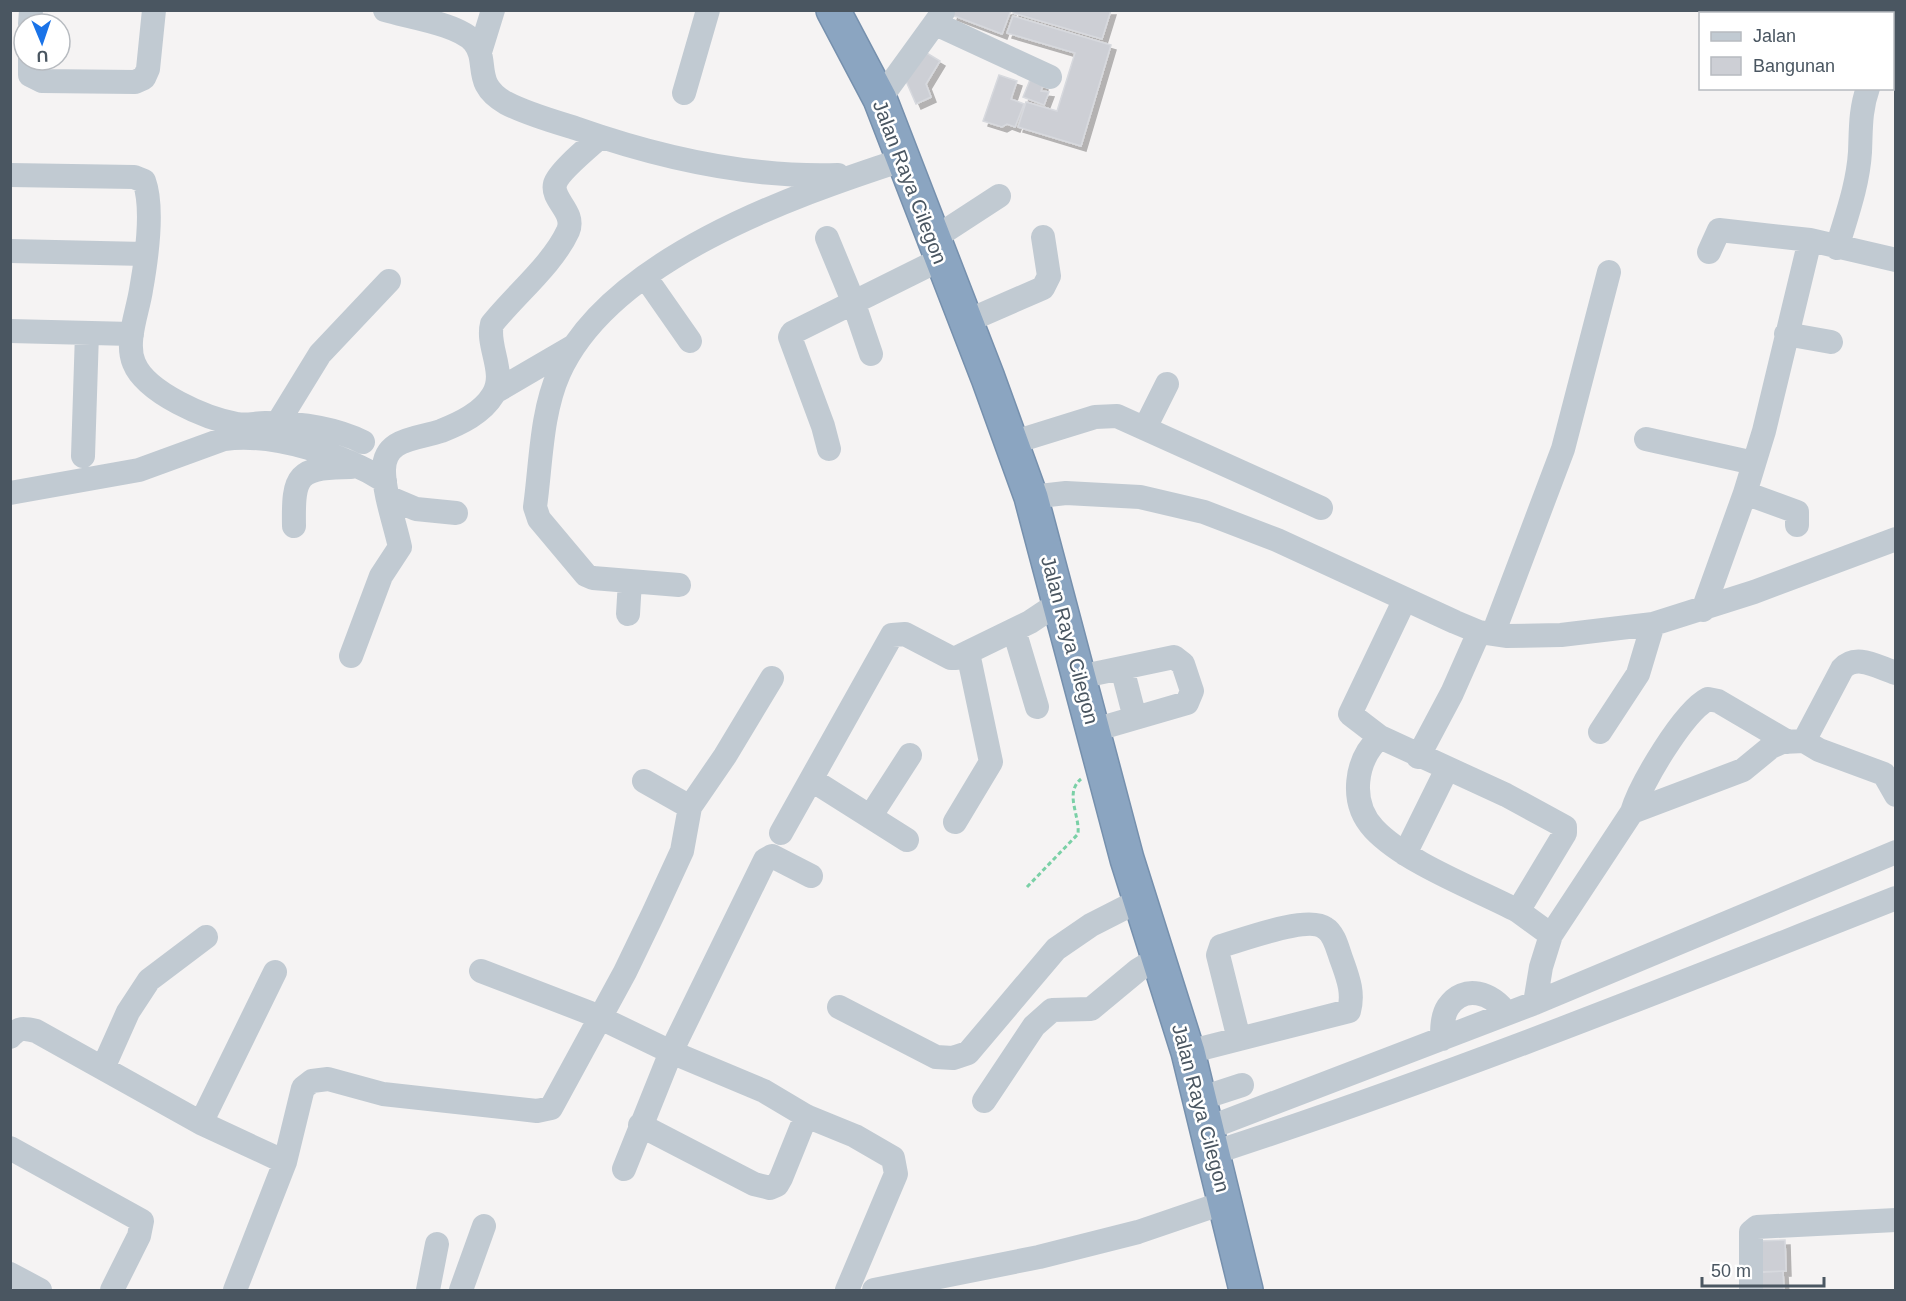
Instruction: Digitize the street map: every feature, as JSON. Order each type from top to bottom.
[{"type":"highway","name":"Jalan Raya Cilegon","points":[[833,10],[880,99],[1031,497],[1140,900],[1188,1052],[1246,1290]]},
{"type":"street","points":[[30,72],[30,75],[42,81],[135,82],[144,78],[148,69],[154,10]]},
{"type":"street","points":[[385,10],[460,31],[472,40],[480,52]]},
{"type":"street","points":[[493,10],[480,52],[481,73],[488,88],[505,102],[600,137],[707,166],[757,174],[810,176],[861,174]]},
{"type":"street","points":[[684,93],[708,10]]},
{"type":"street","points":[[880,99],[940,17],[1050,77]]},
{"type":"street","points":[[1836,248],[1850,206],[1857,172],[1862,104],[1867,90]]},
{"type":"street","points":[[351,656],[381,576],[400,547],[387,489],[384,462],[394,446],[405,439],[439,431],[463,421],[485,407],[495,392],[498,375],[489,335],[492,324],[560,246],[570,228],[569,215],[555,191],[556,180],[600,137]]},
{"type":"street","points":[[679,585],[593,578],[586,574],[538,519],[535,507],[550,398],[572,347],[601,312],[690,246],[781,202],[902,160]]},
{"type":"street","points":[[10,175],[134,177],[144,181],[148,193],[145,254],[132,334],[133,362],[144,377],[165,395],[220,420],[240,425],[277,424],[342,431],[363,442]]},
{"type":"street","points":[[829,449],[823,426],[790,337],[792,333],[853,301],[937,249],[999,196]]},
{"type":"street","points":[[1709,252],[1719,230],[1810,240],[1836,248],[1896,260]]},
{"type":"street","points":[[966,322],[1043,288],[1049,276],[1043,237]]},
{"type":"street","points":[[826,238],[853,301],[871,354]]},
{"type":"street","points":[[1703,609],[1754,463],[1810,240]]},
{"type":"street","points":[[10,251],[145,254]]},
{"type":"street","points":[[1418,757],[1486,633],[1563,449],[1609,272]]},
{"type":"street","points":[[646,278],[690,341]]},
{"type":"street","points":[[277,424],[320,354],[388,281]]},
{"type":"street","points":[[10,331],[132,334]]},
{"type":"street","points":[[83,456],[87,333]]},
{"type":"street","points":[[1786,334],[1831,342]]},
{"type":"street","points":[[495,392],[572,347]]},
{"type":"street","points":[[1145,429],[1167,384]]},
{"type":"street","points":[[1011,443],[1106,415],[1117,416],[1321,508]]},
{"type":"street","points":[[10,493],[125,473],[224,439],[240,436],[333,456],[356,465],[416,509],[456,513]]},
{"type":"street","points":[[1646,439],[1754,463]]},
{"type":"street","points":[[294,526],[294,492],[297,483],[317,470],[351,467],[387,489]]},
{"type":"street","points":[[1031,497],[1066,493],[1102,494],[1140,497],[1176,504],[1277,540],[1405,599],[1486,633],[1506,636],[1561,635],[1653,624],[1703,609],[1896,539]]},
{"type":"street","points":[[1745,493],[1797,512],[1797,525]]},
{"type":"street","points":[[628,614],[630,580]]},
{"type":"street","points":[[1405,599],[1350,710],[1352,717],[1380,737],[1418,757],[1506,795],[1564,827],[1565,833],[1518,911]]},
{"type":"street","points":[[781,833],[892,635],[905,634],[951,658],[968,653],[1014,630],[1060,603]]},
{"type":"street","points":[[1600,732],[1638,674],[1653,624]]},
{"type":"street","points":[[1014,630],[1037,707]]},
{"type":"street","points":[[955,822],[991,762],[968,653]]},
{"type":"street","points":[[1079,677],[1174,657],[1183,664],[1192,691],[1187,703],[1094,730]]},
{"type":"street","points":[[1632,812],[1743,770],[1770,747],[1796,741],[1848,662],[1855,660],[1896,673]]},
{"type":"street","points":[[1122,668],[1135,718]]},
{"type":"street","points":[[235,1290],[285,1162],[303,1088],[312,1081],[328,1079],[383,1094],[406,1097],[537,1111],[550,1108],[600,1018],[682,850],[690,807],[725,756],[772,678]]},
{"type":"street","points":[[1535,1003],[1541,967],[1551,935],[1632,812],[1653,768],[1674,737],[1704,701],[1718,701],[1796,741],[1890,776],[1896,795]]},
{"type":"street","points":[[1380,737],[1366,753],[1358,772],[1360,800],[1373,828],[1405,854],[1518,911],[1551,935]]},
{"type":"street","points":[[870,817],[910,755]]},
{"type":"street","points":[[1405,854],[1447,769]]},
{"type":"street","points":[[812,780],[907,840]]},
{"type":"street","points":[[644,781],[690,807]]},
{"type":"street","points":[[1206,1127],[1474,1028],[1896,852]]},
{"type":"street","points":[[624,1169],[671,1052],[765,860],[772,856],[780,858],[811,876]]},
{"type":"street","points":[[1206,1127],[1483,1058],[1896,898]]},
{"type":"street","points":[[839,1007],[936,1057],[952,1058],[968,1053],[1056,949],[1091,926],[1140,900]]},
{"type":"street","points":[[1188,1052],[1349,1011],[1352,998],[1349,980],[1335,941],[1325,928],[1308,923],[1221,946],[1218,955],[1239,1039]]},
{"type":"street","points":[[104,1068],[128,1012],[149,980],[206,937]]},
{"type":"street","points":[[984,1101],[1034,1026],[1052,1010],[1091,1009],[1138,970],[1158,958]]},
{"type":"street","points":[[481,971],[600,1018],[671,1052],[764,1091],[806,1116],[855,1136],[893,1158],[896,1174],[847,1290]]},
{"type":"street","points":[[201,1123],[274,972]]},
{"type":"street","points":[[1442,1040],[1447,1008],[1455,1000],[1468,993],[1480,993],[1496,999],[1506,1013]]},
{"type":"street","points":[[10,1037],[15,1031],[24,1028],[36,1031],[201,1123],[285,1162]]},
{"type":"street","points":[[1474,1028],[1483,1058]]},
{"type":"street","points":[[1206,1127],[1242,1085]]},
{"type":"street","points":[[640,1125],[754,1184],[770,1188],[777,1185],[781,1178],[806,1116]]},
{"type":"street","points":[[10,1148],[142,1221],[139,1236],[112,1290]]},
{"type":"street","points":[[874,1290],[1040,1257],[1138,1232],[1226,1202]]},
{"type":"street","points":[[1751,1290],[1751,1232],[1757,1227],[1896,1220]]},
{"type":"street","points":[[461,1290],[484,1227]]},
{"type":"street","points":[[428,1290],[437,1244]]},
{"type":"street","points":[[10,1274],[40,1290]]},
{"type":"path","points":[[1027,887],[1078,834],[1079,825],[1072,794],[1076,783],[1102,762]]},
{"type":"building","points":[[954,10],[1011,10],[1002,34],[952,15]]},
{"type":"building","points":[[1014,10],[1111,10],[1102,39],[1013,13]]},
{"type":"building","points":[[1013,16],[1111,45],[1081,146],[1018,127],[1026,102],[1057,111],[1075,53],[1007,33]]},
{"type":"building","points":[[925,52],[940,61],[926,84],[931,97],[916,104],[906,81]]},
{"type":"building","points":[[999,75],[1017,81],[1011,99],[1024,104],[1015,127],[1007,124],[1002,127],[983,121]]},
{"type":"building","points":[[1030,80],[1043,85],[1041,91],[1049,92],[1044,105],[1023,97]]},
{"type":"building","points":[[1785,1240],[1786,1271],[1756,1272],[1755,1241]]},
{"type":"building","points":[[1783,1271],[1784,1290],[1754,1290],[1753,1273]]}]
